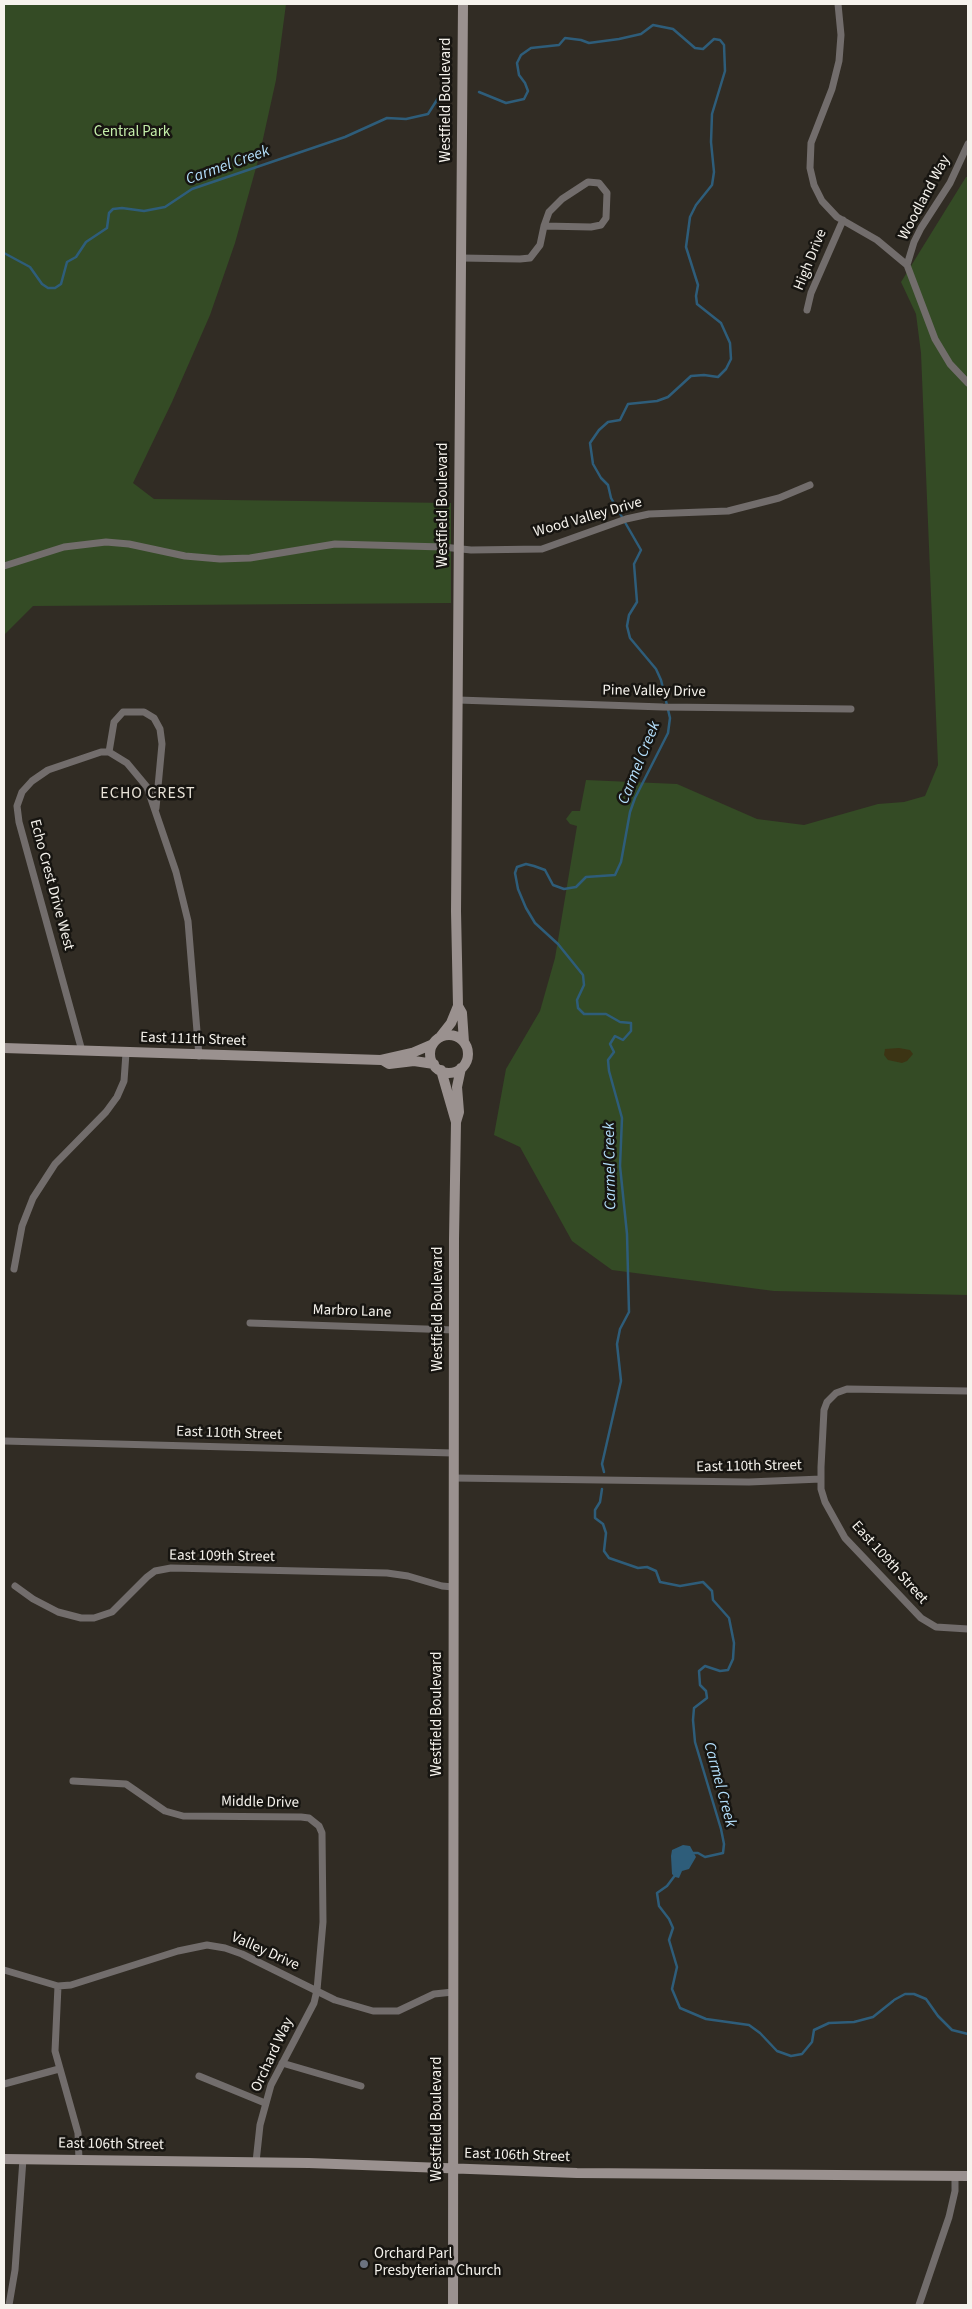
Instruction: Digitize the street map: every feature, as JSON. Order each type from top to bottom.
[{"type":"main road","name":"Westfield Boulevard","points":[[436,1041],[451,1023],[458,1006],[456,911],[463,4]]},
{"type":"main road","name":"Westfield Boulevard","points":[[458,1006],[462,1013],[464,1042]]},
{"type":"main road","points":[[453,1035],[464,1042],[468,1056],[461,1068],[449,1072],[437,1067],[431,1056],[436,1041],[453,1035]]},
{"type":"main road","name":"East 111th Street","points":[[4,1048],[199,1056],[381,1060],[412,1053],[436,1041]]},
{"type":"main road","name":"East 111th Street","points":[[381,1060],[389,1064],[414,1061],[437,1067]]},
{"type":"main road","name":"Westfield Boulevard","points":[[437,1067],[456,1122]]},
{"type":"main road","name":"Westfield Boulevard","points":[[453,2305],[453,1453],[456,1122],[459,1112],[457,1087],[461,1068]]},
{"type":"main road","name":"East 106th Street","points":[[4,2159],[256,2162],[577,2173],[968,2176]]},
{"type":"street","points":[[838,4],[842,35],[839,61],[832,89],[811,143],[810,155],[814,185],[822,201],[842,220],[877,240],[907,265],[935,339],[950,364],[968,383]]},
{"type":"street","name":"Woodland Way","points":[[907,265],[914,242],[950,183],[968,144]]},
{"type":"street","points":[[461,258],[530,258],[540,246],[544,226],[554,207],[581,185],[588,182],[597,182],[607,193],[606,218],[601,225],[591,228],[544,226]]},
{"type":"street","name":"High Drive","points":[[807,310],[811,293],[842,220]]},
{"type":"street","name":"Wood Valley Drive","points":[[4,566],[64,547],[106,542],[129,544],[185,556],[220,560],[261,556],[323,544],[542,549],[622,520],[649,514],[728,511],[784,497],[810,485]]},
{"type":"street","name":"Pine Valley Drive","points":[[458,700],[663,707],[850,709]]},
{"type":"street","points":[[156,810],[162,744],[160,729],[154,718],[144,712],[122,712],[114,722],[108,752],[127,763],[147,787],[185,904],[199,1056]]},
{"type":"street","name":"Echo Crest Drive West","points":[[82,1051],[18,822],[18,806],[25,787],[48,770],[93,753],[108,752]]},
{"type":"street","points":[[14,1269],[22,1226],[33,1198],[55,1164],[106,1112],[117,1097],[124,1081],[126,1053]]},
{"type":"street","name":"Marbro Lane","points":[[250,1323],[454,1330]]},
{"type":"street","name":"East 110th Street","points":[[453,1478],[731,1482],[821,1479],[824,1410],[827,1402],[836,1392],[847,1389],[968,1392]]},
{"type":"street","name":"East 110th Street","points":[[4,1441],[453,1453]]},
{"type":"street","name":"East 109th Street","points":[[821,1479],[825,1502],[845,1538],[912,1611],[936,1627],[968,1629]]},
{"type":"street","name":"East 109th Street","points":[[15,1586],[33,1599],[58,1612],[81,1618],[94,1618],[112,1612],[155,1571],[171,1568],[387,1573],[453,1587]]},
{"type":"street","name":"Middle Drive","points":[[72,1781],[126,1784],[165,1811],[183,1816],[301,1817],[315,1822],[322,1833],[323,1914],[316,1990]]},
{"type":"street","name":"Valley Drive","points":[[4,1970],[58,1986],[79,1984],[178,1951],[206,1945],[226,1948],[242,1954],[345,2004],[373,2011],[390,2012],[414,2006],[439,1992],[453,1992]]},
{"type":"street","points":[[58,1986],[55,2034],[59,2069],[78,2133],[79,2160]]},
{"type":"street","name":"Orchard Way","points":[[256,2162],[259,2131],[265,2103],[282,2063],[314,2003],[316,1990]]},
{"type":"street","points":[[282,2063],[361,2086]]},
{"type":"street","points":[[4,2084],[59,2069]]},
{"type":"street","points":[[199,2076],[265,2103]]},
{"type":"street","points":[[8,2305],[14,2270],[24,2159]]},
{"type":"street","points":[[920,2305],[950,2217],[955,2191],[955,2175]]},
{"type":"green space","name":"Central Park","points":[[4,4],[286,4],[276,80],[259,157],[235,243],[210,315],[172,402],[133,483],[154,499],[451,503],[451,603],[33,606],[4,635]]},
{"type":"green space","points":[[966,177],[968,177],[968,1295],[774,1291],[612,1270],[572,1241],[520,1147],[494,1135],[506,1069],[540,1011],[555,958],[577,826],[570,824],[566,819],[572,811],[580,811],[586,780],[677,784],[757,819],[804,825],[878,804],[904,802],[925,796],[938,765],[921,353],[916,314],[901,282]]},
{"type":"sand","points":[[899,1048],[910,1050],[913,1054],[907,1061],[902,1063],[888,1060],[884,1055],[885,1049]]},
{"type":"water","points":[[683,1845],[690,1846],[696,1857],[689,1869],[682,1871],[679,1878],[672,1874],[671,1856],[672,1850]]},
{"type":"waterway","name":"Carmel Creek","points":[[479,92],[506,103],[524,99],[528,91],[519,75],[517,63],[521,55],[531,48],[559,45],[565,38],[589,43],[619,39],[641,34],[653,25],[673,29],[695,48],[703,49],[714,39],[720,40],[724,45],[725,71],[712,114],[711,142],[714,172],[712,185],[696,205],[690,217],[686,247],[698,285],[697,304],[721,323],[730,343],[731,359],[726,369],[718,377],[691,376],[668,397],[657,401],[628,404],[620,420],[608,422],[599,430],[590,443],[593,464],[601,478],[608,485],[611,498],[641,550],[634,564],[637,602],[629,615],[627,626],[630,638],[656,669],[661,680],[670,718],[668,733],[635,798],[630,812],[621,862],[615,875],[586,877],[576,887],[564,889],[553,885],[545,870],[534,866],[526,864],[517,867],[515,873],[518,889],[535,923],[558,944],[583,975],[584,985],[577,1000],[578,1008],[584,1014],[606,1014],[620,1022],[631,1023],[631,1031],[623,1040],[615,1036],[610,1044],[614,1052],[608,1060],[609,1071],[622,1118],[620,1166],[627,1234],[629,1312],[620,1329],[617,1344],[621,1381],[602,1464],[604,1472]]},
{"type":"waterway","name":"Carmel Creek","points":[[4,253],[30,267],[42,284],[48,288],[55,288],[61,284],[67,262],[76,257],[86,242],[107,228],[109,213],[113,209],[122,208],[144,211],[165,207],[192,189],[345,137],[387,118],[406,119],[428,114],[442,92]]},
{"type":"waterway","name":"Carmel Creek","points":[[602,1489],[600,1502],[595,1510],[595,1518],[603,1524],[606,1533],[604,1551],[609,1558],[638,1568],[647,1567],[656,1571],[660,1582],[680,1586],[703,1582],[712,1591],[713,1600],[729,1618],[734,1643],[733,1659],[728,1670],[720,1671],[705,1666],[699,1671],[700,1685],[706,1691],[707,1698],[694,1708],[693,1720],[695,1742],[721,1829],[724,1844],[723,1853],[705,1857],[698,1853],[692,1853]]},
{"type":"waterway","name":"Carmel Creek","points":[[676,1874],[667,1886],[657,1893],[659,1906],[673,1928],[669,1940],[677,1967],[672,1989],[680,2008],[706,2019],[749,2025],[760,2033],[777,2051],[791,2056],[802,2054],[812,2042],[814,2030],[829,2023],[854,2022],[873,2017],[893,2001]]},
{"type":"waterway","name":"Carmel Creek","points":[[894,2000],[905,1994],[914,1994],[926,1999],[938,2016],[952,2030],[968,2034]]},
{"type":"place","name":"Orchard Parl Presbyterian Church","points":[[364,2264]]},
{"type":"district","name":"ECHO CREST","points":[[148,794]]}]
